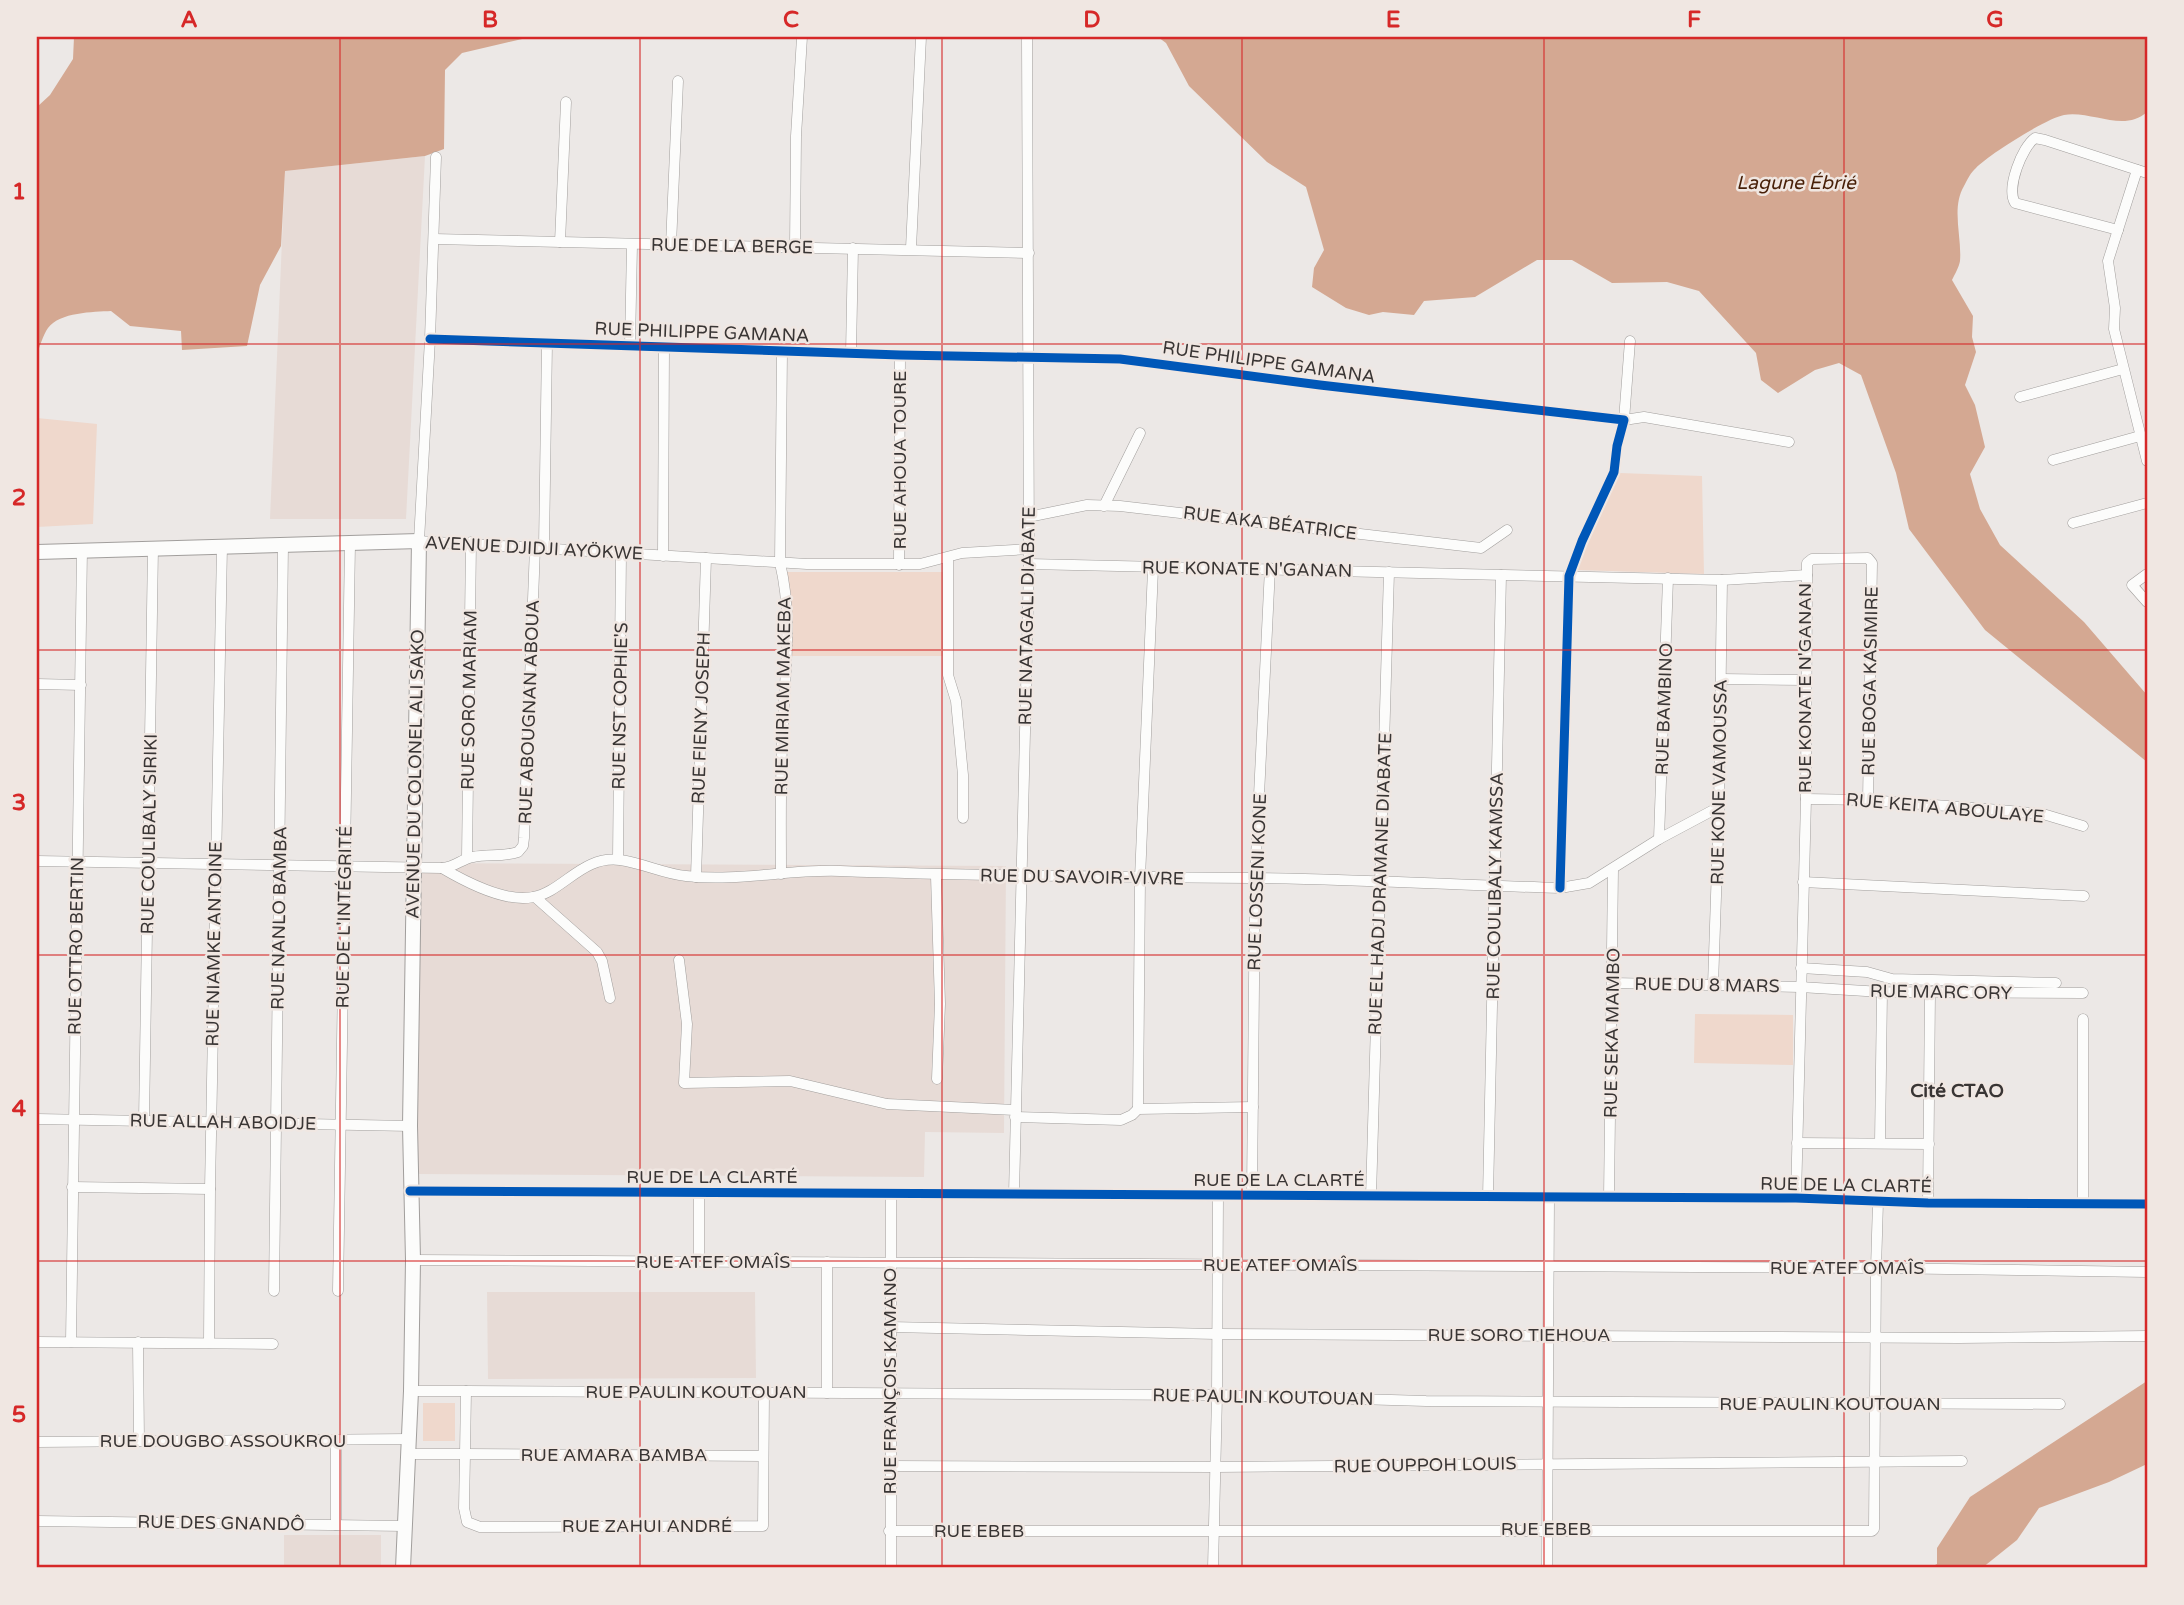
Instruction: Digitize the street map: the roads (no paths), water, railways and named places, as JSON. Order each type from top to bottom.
[{"type":"street","points":[[795,247],[796,136],[802,37]]},
{"type":"street","points":[[911,248],[921,37]]},
{"type":"street","name":"RUE NATAGALI DIABATE","points":[[1014,1194],[1029,564],[1027,37]]},
{"type":"street","points":[[671,245],[678,80]]},
{"type":"street","points":[[560,242],[566,102]]},
{"type":"street","points":[[2118,230],[2015,203],[2011,197],[2011,188],[2027,144],[2035,138],[2045,139],[2142,172],[2108,261],[2115,307],[2114,329],[2147,461]]},
{"type":"street","name":"AVENUE DU COLONEL ALI SAKO","points":[[403,1562],[411,1391],[412,866],[419,541],[436,157]]},
{"type":"street","name":"RUE DE LA BERGE","points":[[434,239],[632,245],[911,248],[1029,253]]},
{"type":"street","points":[[630,345],[632,245]]},
{"type":"street","points":[[851,353],[853,248]]},
{"type":"street","name":"RUE PHILIPPE GAMANA","points":[[430,339],[900,355],[1120,359],[1624,420],[1644,417],[1789,442]]},
{"type":"street","points":[[1560,888],[1569,576],[1614,472],[1624,420],[1630,341]]},
{"type":"street","points":[[539,547],[547,343]]},
{"type":"street","points":[[663,555],[664,347]]},
{"type":"street","name":"RUE MIRIAM MAKEBA","points":[[780,874],[781,762],[789,618],[787,591],[780,563],[782,351]]},
{"type":"street","name":"RUE AHOUA TOURE","points":[[899,565],[900,355]]},
{"type":"street","points":[[2021,397],[2123,369]]},
{"type":"street","points":[[1104,506],[1140,433]]},
{"type":"street","points":[[2053,460],[2140,436]]},
{"type":"street","points":[[2073,523],[2147,503]]},
{"type":"street","name":"RUE AKA BÉATRICE","points":[[1028,517],[1061,509],[1104,506],[1156,509],[1481,548],[1507,530]]},
{"type":"street","name":"AVENUE DJIDJI AYÖKWE","points":[[37,552],[419,541],[471,542],[780,563],[899,565],[920,564],[986,550],[1028,549]]},
{"type":"street","name":"RUE SORO MARIAM","points":[[467,858],[471,542]]},
{"type":"street","name":"RUE DE L'INTÉGRITÉ","points":[[338,1291],[349,544]]},
{"type":"street","name":"RUE NANLO BAMBA","points":[[274,1291],[283,545]]},
{"type":"street","name":"RUE NIAMKE ANTOINE","points":[[209,1343],[209,1189],[222,546]]},
{"type":"street","name":"RUE ABOUGNAN ABOUA","points":[[37,861],[442,868],[457,866],[467,858],[518,852],[523,846],[539,547]]},
{"type":"street","name":"RUE COULIBALY SIRIKI","points":[[145,1121],[153,548]]},
{"type":"street","name":"RUE OTTRO BERTIN","points":[[71,1342],[82,549]]},
{"type":"street","name":"RUE NST COPHIE'S","points":[[618,859],[621,553]]},
{"type":"street","name":"RUE FIENY JOSEPH","points":[[696,877],[706,558]]},
{"type":"street","points":[[948,558],[948,675],[956,701],[963,775],[963,818]]},
{"type":"street","name":"RUE BOGA KASIMIRE","points":[[1807,575],[1807,563],[1812,559],[1868,558],[1872,563],[1868,800]]},
{"type":"street","name":"RUE KONATE N'GANAN","points":[[1029,564],[1153,569],[1270,568],[1722,580],[1807,575],[1806,799],[1796,1198]]},
{"type":"street","name":"RUE LOSSENI KONE","points":[[1252,1195],[1255,878],[1270,568]]},
{"type":"street","points":[[1138,1109],[1140,878],[1153,569]]},
{"type":"street","name":"RUE EL HADJ DRAMANE DIABATE","points":[[1371,1196],[1389,572]]},
{"type":"street","points":[[2147,574],[2132,585],[2147,602]]},
{"type":"street","name":"RUE COULIBALY KAMSSA","points":[[1488,1197],[1501,575]]},
{"type":"street","name":"RUE BAMBINO","points":[[1659,839],[1668,578]]},
{"type":"street","name":"RUE KONE VAMOUSSA","points":[[1713,985],[1722,580]]},
{"type":"street","points":[[1721,679],[1807,680]]},
{"type":"street","points":[[37,684],[81,685]]},
{"type":"street","name":"RUE KEITA ABOULAYE","points":[[1806,799],[1868,800],[2043,814],[2083,825]]},
{"type":"street","name":"RUE DU SAVOIR-VIVRE","points":[[535,897],[575,872],[595,863],[618,859],[683,876],[727,878],[838,871],[936,876],[1255,878],[1560,888],[1588,883],[1659,839],[1719,807]]},
{"type":"street","points":[[442,868],[481,888],[505,895],[535,897],[597,952],[602,961],[610,998]]},
{"type":"street","name":"RUE SEKA MAMBO","points":[[1609,1197],[1613,869]]},
{"type":"street","points":[[936,876],[940,1004],[937,1079]]},
{"type":"street","points":[[1802,882],[2084,896]]},
{"type":"street","points":[[679,960],[687,1024],[684,1083],[790,1081],[887,1104],[1121,1120],[1138,1109],[1253,1107]]},
{"type":"street","points":[[1801,968],[1867,972],[1892,979],[2056,983]]},
{"type":"street","name":"RUE DU 8 MARS","points":[[1613,983],[1800,987]]},
{"type":"street","name":"RUE MARC ORY","points":[[1800,987],[1882,992],[2082,993]]},
{"type":"street","points":[[1880,1143],[1882,992]]},
{"type":"street","points":[[1928,1203],[1930,992]]},
{"type":"street","points":[[2083,1019],[2083,1203]]},
{"type":"street","name":"RUE ALLAH ABOIDJE","points":[[37,1119],[410,1126]]},
{"type":"street","points":[[1797,1143],[1928,1144]]},
{"type":"street","points":[[72,1187],[209,1189]]},
{"type":"street","name":"RUE DE LA CLARTÉ","points":[[410,1191],[1796,1198],[1928,1203],[2147,1204]]},
{"type":"street","points":[[699,1193],[699,1262]]},
{"type":"street","name":"RUE FRANÇOIS KAMANO","points":[[891,1194],[891,1568]]},
{"type":"street","points":[[1213,1568],[1217,1395],[1217,1195]]},
{"type":"street","points":[[1547,1568],[1549,1197]]},
{"type":"street","name":"RUE EBEB","points":[[889,1531],[1872,1531],[1878,1202]]},
{"type":"street","name":"RUE ATEF OMAÎS","points":[[413,1260],[1876,1268],[2147,1272]]},
{"type":"street","points":[[827,1262],[827,1393]]},
{"type":"street","name":"RUE SORO TIEHOUA","points":[[890,1327],[1216,1334],[1959,1338],[2147,1336]]},
{"type":"street","points":[[37,1342],[274,1344]]},
{"type":"street","points":[[138,1342],[139,1441]]},
{"type":"street","name":"RUE PAULIN KOUTOUAN","points":[[411,1391],[1217,1395],[1426,1401],[1875,1405],[2060,1404]]},
{"type":"street","points":[[465,1454],[466,1391]]},
{"type":"street","name":"RUE ZAHUI ANDRÉ","points":[[465,1454],[464,1508],[467,1522],[480,1527],[763,1525],[764,1392]]},
{"type":"street","points":[[336,1440],[336,1525]]},
{"type":"street","name":"RUE DOUGBO ASSOUKROU","points":[[37,1442],[336,1440],[465,1454]]},
{"type":"street","name":"RUE AMARA BAMBA","points":[[465,1454],[763,1456]]},
{"type":"street","name":"RUE OUPPOH LOUIS","points":[[889,1466],[1874,1464],[1962,1461]]},
{"type":"street","name":"RUE DES GNANDÔ","points":[[37,1521],[405,1526]]},
{"type":"water","points":[[74,37],[531,37],[462,53],[445,70],[444,149],[425,156],[285,171],[281,246],[260,285],[247,346],[182,350],[181,331],[130,326],[111,311],[77,314],[53,323],[46,331],[37,354],[37,107],[50,95],[73,59]]},
{"type":"water","name":"Lagune Ébrié","points":[[1158,37],[2147,37],[2147,112],[2128,121],[2064,115],[2005,146],[1972,172],[1958,204],[1960,261],[1952,280],[1973,316],[1972,337],[1976,352],[1965,385],[1975,405],[1985,447],[1970,474],[1980,509],[2000,545],[2084,622],[2147,695],[2147,762],[1985,630],[1909,529],[1896,473],[1861,375],[1839,363],[1815,370],[1778,393],[1761,380],[1756,353],[1699,291],[1667,282],[1612,283],[1572,260],[1537,260],[1475,297],[1424,301],[1414,315],[1383,312],[1369,315],[1346,308],[1312,287],[1314,268],[1324,250],[1306,187],[1267,162],[1189,86],[1166,43]]},
{"type":"water","points":[[2147,1381],[2147,1464],[2109,1482],[2039,1508],[2017,1540],[1982,1568],[1929,1568],[1937,1564],[1937,1548],[1970,1497]]},
{"type":"district","name":"Cité CTAO","points":[[1957,1091]]}]
